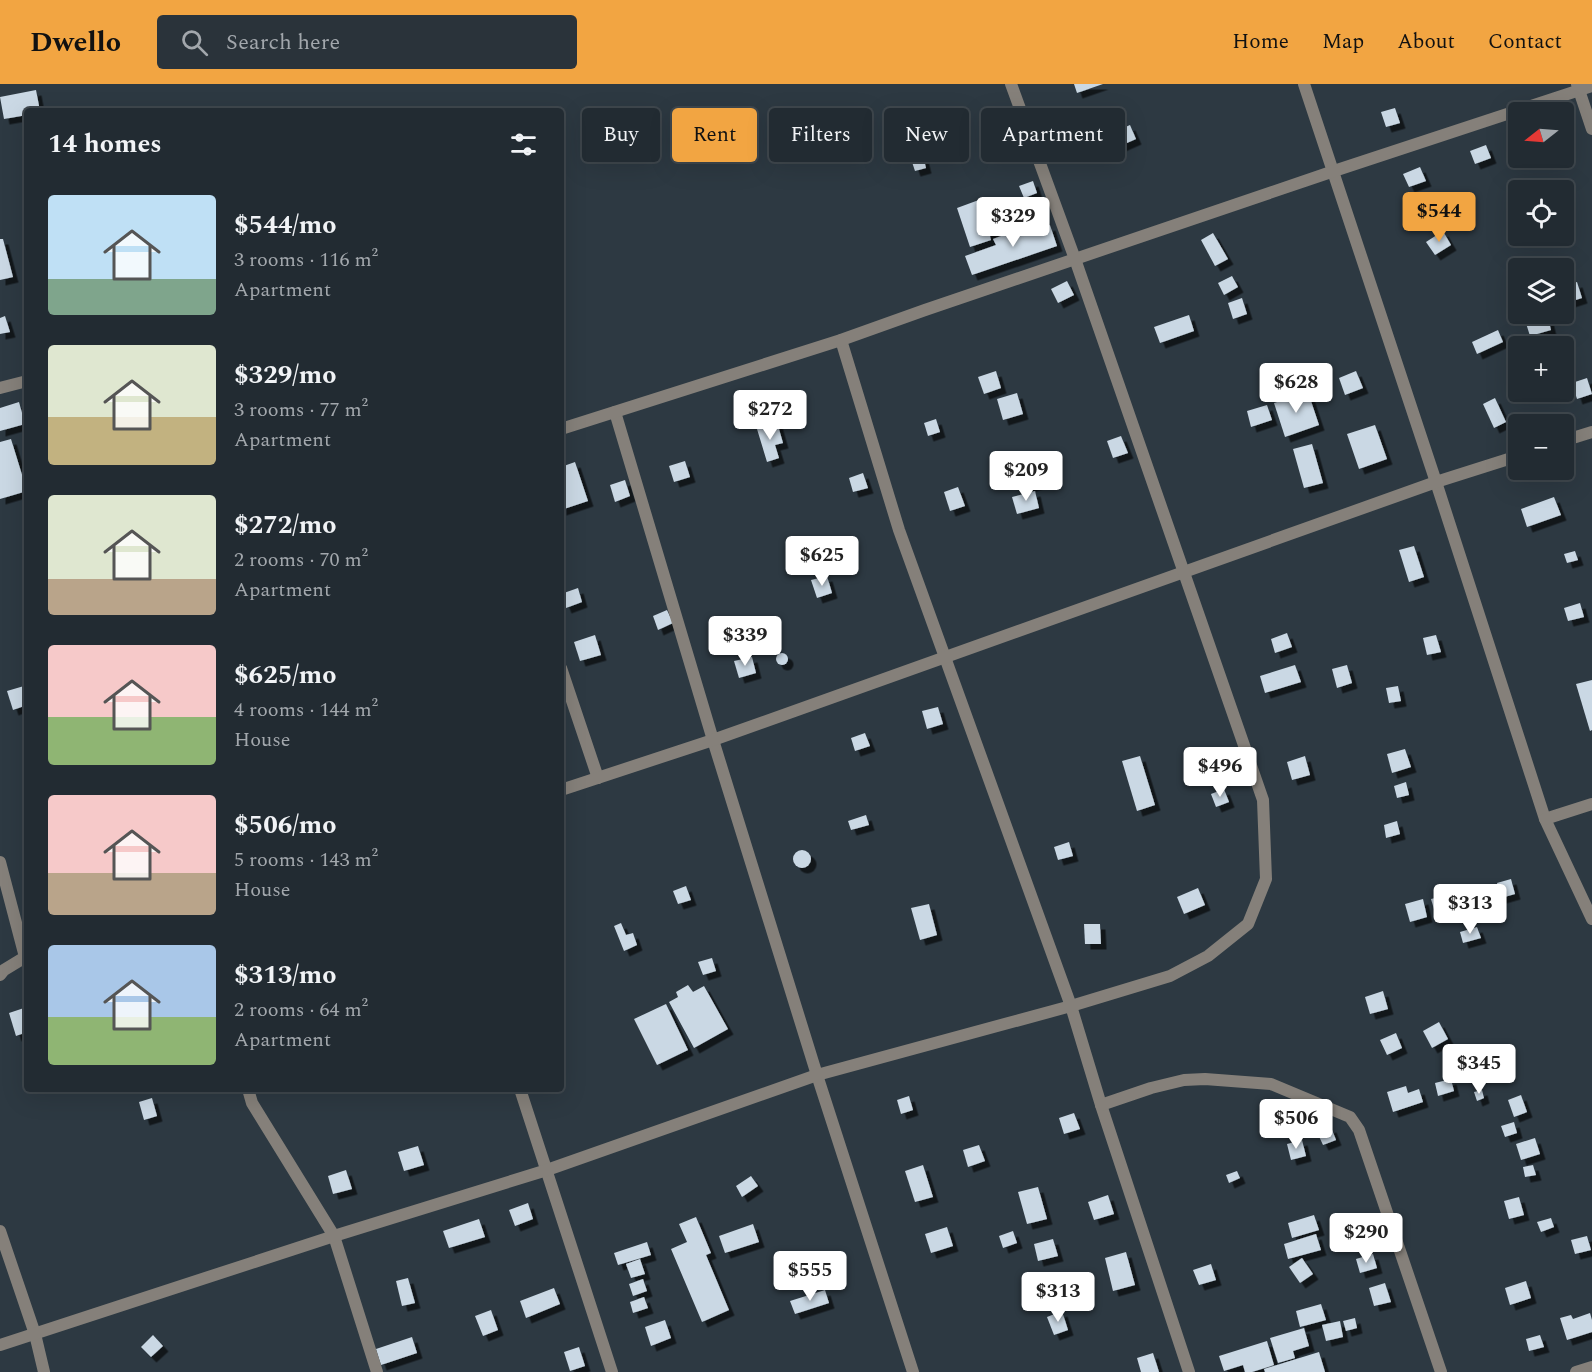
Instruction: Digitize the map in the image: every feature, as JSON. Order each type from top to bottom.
[{"type":"street","points":[[0,1345],[334,1236],[547,1170],[817,1075],[1071,1006],[1170,976],[1208,956],[1248,924],[1266,879],[1263,800],[1075,259],[1011,84]]},
{"type":"street","points":[[1304,84],[1545,819],[1592,919]]},
{"type":"street","points":[[564,428],[841,340],[1578,87],[1592,86]]},
{"type":"street","points":[[1578,87],[1592,129]]},
{"type":"street","points":[[841,340],[899,530],[1071,1006],[1101,1105],[1189,1372]]},
{"type":"street","points":[[0,388],[24,382]]},
{"type":"street","points":[[615,412],[713,740],[817,1075],[913,1372]]},
{"type":"street","points":[[1574,438],[1592,432]]},
{"type":"street","points":[[564,789],[713,740],[1436,482],[1508,459]]},
{"type":"street","points":[[564,677],[598,778]]},
{"type":"street","points":[[1545,819],[1592,804]]},
{"type":"street","points":[[0,862],[24,949]]},
{"type":"street","points":[[0,975],[24,957]]},
{"type":"street","points":[[1101,1105],[1151,1088],[1184,1080],[1205,1079],[1271,1084],[1350,1117],[1359,1130],[1441,1372]]},
{"type":"street","points":[[249,1092],[252,1103],[334,1236],[377,1372]]},
{"type":"street","points":[[521,1092],[612,1372]]},
{"type":"street","points":[[0,1231],[44,1372]]},
{"type":"street","points":[[1576,1372],[1592,1367]]},
{"type":"building","points":[[1074,84],[1103,84],[1077,93]]},
{"type":"building","points":[[36,90],[39,108],[24,108],[24,116],[4,119],[0,97]]},
{"type":"building","points":[[1395,108],[1400,123],[1386,127],[1381,112]]},
{"type":"building","points":[[1130,125],[1136,139],[1125,144],[1125,127]]},
{"type":"building","points":[[1486,145],[1491,158],[1475,164],[1470,151]]},
{"type":"building","points":[[912,162],[924,162],[926,168],[915,171]]},
{"type":"building","points":[[1420,167],[1426,181],[1409,187],[1403,174]]},
{"type":"building","points":[[1033,181],[1037,193],[1024,198],[1019,186]]},
{"type":"building","points":[[987,197],[999,234],[990,236],[991,240],[970,247],[957,208]]},
{"type":"building","points":[[1008,197],[1012,209],[996,214],[992,203]]},
{"type":"building","points":[[1034,205],[1038,217],[1003,229],[1000,221],[1018,215],[1016,210]]},
{"type":"building","points":[[1042,221],[1044,227],[1050,225],[1057,246],[972,275],[965,256],[996,245],[993,239]]},
{"type":"building","points":[[1443,231],[1451,245],[1435,255],[1426,242]]},
{"type":"building","points":[[1213,233],[1228,259],[1215,266],[1201,240]]},
{"type":"building","points":[[0,239],[3,239],[13,277],[0,280]]},
{"type":"building","points":[[1232,276],[1238,287],[1224,295],[1218,283]]},
{"type":"building","points":[[1067,281],[1074,295],[1058,303],[1051,289]]},
{"type":"building","points":[[1577,282],[1582,298],[1574,301],[1574,283]]},
{"type":"building","points":[[1242,298],[1247,314],[1233,319],[1228,303]]},
{"type":"building","points":[[1189,315],[1194,331],[1160,343],[1154,327]]},
{"type":"building","points":[[5,316],[10,332],[0,334],[0,318]]},
{"type":"building","points":[[1526,324],[1550,324],[1551,330],[1530,336]]},
{"type":"building","points":[[1498,330],[1503,342],[1477,354],[1472,342]]},
{"type":"building","points":[[996,371],[1001,388],[984,394],[978,377]]},
{"type":"building","points":[[1356,371],[1363,388],[1345,395],[1339,378]]},
{"type":"building","points":[[1587,378],[1592,394],[1577,399],[1574,382]]},
{"type":"building","points":[[1308,392],[1319,425],[1285,437],[1274,403]]},
{"type":"building","points":[[1017,393],[1023,414],[1003,420],[997,399]]},
{"type":"building","points":[[1495,398],[1506,422],[1494,428],[1483,404]]},
{"type":"building","points":[[19,402],[24,424],[0,431],[0,408]]},
{"type":"building","points":[[1267,405],[1272,420],[1251,427],[1247,411]]},
{"type":"building","points":[[936,419],[940,432],[928,436],[924,423]]},
{"type":"building","points":[[777,422],[783,443],[775,445],[779,458],[767,462],[757,429]]},
{"type":"building","points":[[1375,425],[1387,459],[1359,469],[1347,434]]},
{"type":"building","points":[[1121,436],[1128,453],[1113,458],[1107,441]]},
{"type":"building","points":[[11,439],[24,478],[24,492],[0,499],[0,442]]},
{"type":"building","points":[[1312,444],[1323,483],[1304,488],[1293,449]]},
{"type":"building","points":[[685,461],[690,477],[674,482],[669,466]]},
{"type":"building","points":[[575,462],[588,501],[564,509],[564,466]]},
{"type":"building","points":[[1036,467],[1041,483],[1024,488],[1019,472]]},
{"type":"building","points":[[863,473],[868,488],[853,492],[849,478]]},
{"type":"building","points":[[625,480],[630,496],[615,502],[610,485]]},
{"type":"building","points":[[958,487],[965,506],[950,511],[944,492]]},
{"type":"building","points":[[1035,491],[1039,508],[1017,514],[1012,497]]},
{"type":"building","points":[[1554,497],[1561,515],[1527,527],[1521,509]]},
{"type":"building","points":[[1414,546],[1424,577],[1409,582],[1399,550]]},
{"type":"building","points":[[1575,551],[1578,560],[1567,563],[1564,554]]},
{"type":"building","points":[[827,576],[832,593],[817,598],[811,580]]},
{"type":"building","points":[[578,588],[582,602],[566,608],[564,593]]},
{"type":"building","points":[[1580,603],[1584,617],[1568,621],[1564,608]]},
{"type":"building","points":[[667,610],[673,623],[658,630],[653,616]]},
{"type":"building","points":[[1287,633],[1292,647],[1275,653],[1271,639]]},
{"type":"building","points":[[595,635],[601,655],[580,661],[574,642]]},
{"type":"building","points":[[1436,635],[1441,652],[1427,655],[1423,638]]},
{"type":"building","points":[[784,653],[787,654],[787,664],[780,665],[777,664],[776,657],[777,654]]},
{"type":"building","points":[[752,657],[756,673],[739,678],[734,661]]},
{"type":"building","points":[[1295,665],[1301,682],[1265,693],[1260,676]]},
{"type":"building","points":[[1347,665],[1352,683],[1337,688],[1332,669]]},
{"type":"building","points":[[1592,680],[1592,730],[1590,731],[1576,684]]},
{"type":"building","points":[[24,686],[24,706],[13,710],[7,691]]},
{"type":"building","points":[[1398,686],[1401,701],[1389,703],[1386,688]]},
{"type":"building","points":[[938,707],[943,724],[927,729],[922,711]]},
{"type":"building","points":[[865,733],[870,746],[855,751],[851,738]]},
{"type":"building","points":[[1405,749],[1411,767],[1392,773],[1387,754]]},
{"type":"building","points":[[1140,756],[1155,805],[1137,811],[1122,761]]},
{"type":"building","points":[[1305,756],[1310,775],[1292,780],[1287,762]]},
{"type":"building","points":[[1406,782],[1409,795],[1397,798],[1394,786]]},
{"type":"building","points":[[1224,789],[1229,802],[1216,807],[1211,794]]},
{"type":"building","points":[[866,815],[869,825],[851,830],[848,821]]},
{"type":"building","points":[[1397,821],[1400,834],[1386,838],[1384,825]]},
{"type":"building","points":[[1069,842],[1073,856],[1058,860],[1054,847]]},
{"type":"building","points":[[798,850],[806,850],[811,855],[809,866],[798,868],[793,863],[793,855]]},
{"type":"building","points":[[1511,879],[1515,894],[1501,898],[1497,883]]},
{"type":"building","points":[[686,886],[691,900],[678,904],[673,891]]},
{"type":"building","points":[[1198,888],[1205,905],[1184,914],[1177,897]]},
{"type":"building","points":[[1448,895],[1452,912],[1436,916],[1431,899]]},
{"type":"building","points":[[1423,899],[1427,917],[1410,922],[1405,904]]},
{"type":"building","points":[[929,904],[937,935],[920,940],[911,908]]},
{"type":"building","points":[[621,923],[626,935],[633,933],[637,945],[624,951],[614,926]]},
{"type":"building","points":[[1084,924],[1100,924],[1101,944],[1085,944]]},
{"type":"building","points":[[1477,927],[1481,938],[1463,943],[1460,932]]},
{"type":"building","points":[[712,958],[716,971],[703,975],[698,962]]},
{"type":"building","points":[[688,985],[693,992],[704,986],[728,1029],[694,1048],[669,1002],[678,997],[676,992]]},
{"type":"building","points":[[1383,991],[1388,1009],[1370,1014],[1365,997]]},
{"type":"building","points":[[666,1004],[688,1050],[657,1065],[634,1019]]},
{"type":"building","points":[[24,1008],[24,1033],[16,1036],[9,1013]]},
{"type":"building","points":[[1439,1022],[1448,1039],[1432,1048],[1423,1031]]},
{"type":"building","points":[[1396,1033],[1402,1048],[1387,1055],[1380,1040]]},
{"type":"building","points":[[1451,1079],[1454,1091],[1438,1096],[1435,1083]]},
{"type":"building","points":[[1406,1086],[1408,1093],[1419,1089],[1423,1102],[1393,1112],[1387,1092]]},
{"type":"building","points":[[1482,1090],[1484,1098],[1477,1101],[1474,1092]]},
{"type":"building","points":[[1521,1095],[1527,1112],[1514,1117],[1508,1100]]},
{"type":"building","points":[[909,1096],[913,1110],[901,1114],[897,1100]]},
{"type":"building","points":[[152,1098],[157,1116],[144,1120],[139,1102]]},
{"type":"building","points":[[1074,1113],[1080,1129],[1064,1134],[1059,1118]]},
{"type":"building","points":[[1514,1122],[1517,1133],[1505,1137],[1501,1126]]},
{"type":"building","points":[[1331,1127],[1336,1140],[1323,1145],[1317,1132]]},
{"type":"building","points":[[1535,1138],[1540,1154],[1521,1160],[1516,1144]]},
{"type":"building","points":[[1302,1140],[1306,1156],[1291,1160],[1287,1144]]},
{"type":"building","points":[[979,1145],[985,1161],[968,1167],[963,1150]]},
{"type":"building","points":[[418,1146],[424,1165],[404,1171],[398,1152]]},
{"type":"building","points":[[923,1165],[933,1197],[915,1202],[905,1171]]},
{"type":"building","points":[[1533,1165],[1536,1175],[1525,1177],[1523,1167]]},
{"type":"building","points":[[346,1170],[352,1189],[333,1194],[328,1176]]},
{"type":"building","points":[[1237,1171],[1240,1178],[1229,1183],[1226,1175]]},
{"type":"building","points":[[751,1176],[758,1186],[742,1197],[736,1186]]},
{"type":"building","points":[[1038,1187],[1047,1219],[1027,1224],[1018,1192]]},
{"type":"building","points":[[1108,1195],[1114,1214],[1094,1220],[1088,1202]]},
{"type":"building","points":[[1519,1197],[1524,1215],[1509,1219],[1504,1201]]},
{"type":"building","points":[[528,1203],[533,1219],[515,1226],[509,1210]]},
{"type":"building","points":[[1314,1215],[1319,1230],[1292,1238],[1288,1223]]},
{"type":"building","points":[[696,1217],[711,1253],[706,1255],[729,1310],[702,1322],[671,1249],[687,1242],[679,1224]]},
{"type":"building","points":[[1551,1218],[1554,1227],[1541,1232],[1537,1222]]},
{"type":"building","points":[[479,1219],[485,1237],[449,1248],[443,1231]]},
{"type":"building","points":[[753,1224],[759,1242],[725,1253],[719,1236]]},
{"type":"building","points":[[947,1227],[953,1246],[931,1253],[925,1234]]},
{"type":"building","points":[[1013,1231],[1017,1243],[1003,1248],[999,1236]]},
{"type":"building","points":[[1316,1234],[1321,1250],[1288,1259],[1284,1244]]},
{"type":"building","points":[[1587,1236],[1591,1250],[1575,1254],[1571,1240]]},
{"type":"building","points":[[1053,1239],[1058,1256],[1038,1261],[1034,1244]]},
{"type":"building","points":[[647,1242],[651,1255],[618,1265],[614,1253]]},
{"type":"building","points":[[1126,1252],[1135,1285],[1113,1291],[1105,1258]]},
{"type":"building","points":[[1373,1254],[1377,1268],[1360,1273],[1356,1259]]},
{"type":"building","points":[[1302,1258],[1313,1274],[1300,1283],[1289,1267]]},
{"type":"building","points":[[640,1259],[645,1274],[631,1278],[626,1264]]},
{"type":"building","points":[[1211,1264],[1216,1280],[1199,1285],[1193,1270]]},
{"type":"building","points":[[408,1278],[415,1303],[402,1306],[396,1281]]},
{"type":"building","points":[[643,1279],[647,1291],[633,1296],[629,1284]]},
{"type":"building","points":[[1526,1281],[1531,1298],[1510,1305],[1505,1288]]},
{"type":"building","points":[[1385,1283],[1391,1302],[1374,1306],[1369,1288]]},
{"type":"building","points":[[554,1288],[560,1304],[526,1318],[520,1301]]},
{"type":"building","points":[[825,1290],[829,1303],[795,1314],[790,1301]]},
{"type":"building","points":[[644,1297],[648,1308],[633,1313],[630,1302]]},
{"type":"building","points":[[1321,1304],[1326,1320],[1300,1327],[1296,1311]]},
{"type":"building","points":[[491,1310],[498,1330],[483,1336],[475,1316]]},
{"type":"building","points":[[1062,1311],[1068,1330],[1054,1335],[1047,1317]]},
{"type":"building","points":[[1590,1313],[1592,1332],[1567,1340],[1560,1318],[1571,1315],[1573,1319]]},
{"type":"building","points":[[1355,1318],[1357,1328],[1346,1331],[1343,1321]]},
{"type":"building","points":[[665,1320],[671,1338],[651,1346],[645,1327]]},
{"type":"building","points":[[1340,1321],[1343,1337],[1326,1341],[1322,1325]]},
{"type":"building","points":[[1304,1328],[1309,1346],[1293,1351],[1295,1358],[1278,1363],[1270,1338]]},
{"type":"building","points":[[153,1335],[163,1346],[151,1357],[141,1347]]},
{"type":"building","points":[[1540,1335],[1544,1347],[1529,1351],[1526,1339]]},
{"type":"building","points":[[412,1337],[417,1353],[381,1365],[376,1349]]},
{"type":"building","points":[[1267,1341],[1274,1365],[1252,1372],[1245,1372],[1243,1365],[1224,1371],[1219,1356]]},
{"type":"building","points":[[579,1347],[585,1366],[570,1371],[564,1352]]},
{"type":"building","points":[[1319,1352],[1325,1372],[1265,1372],[1264,1369]]},
{"type":"building","points":[[1153,1353],[1159,1372],[1141,1372],[1137,1358]]}]
